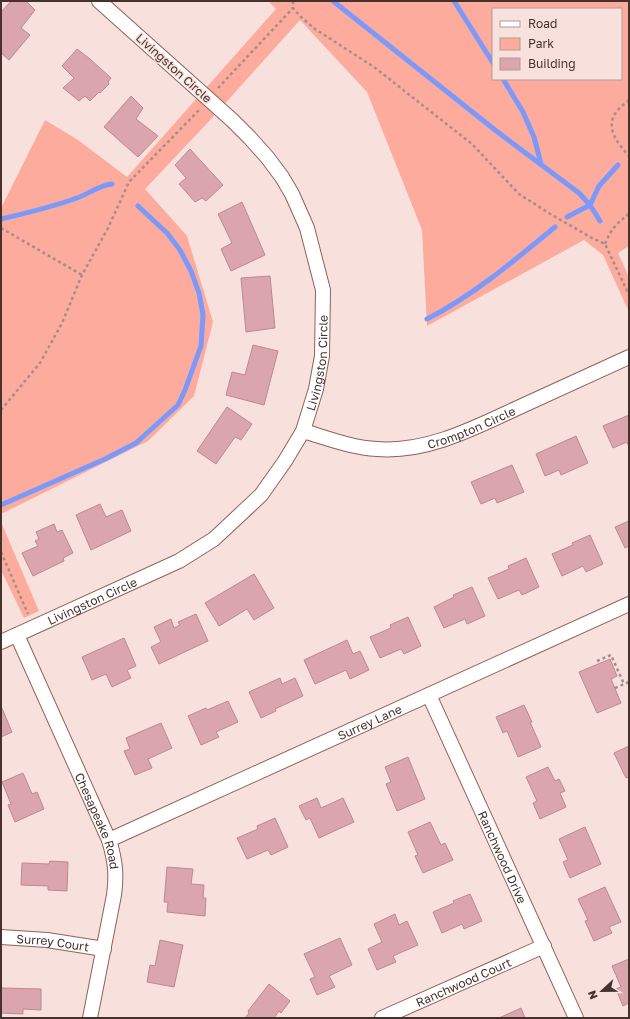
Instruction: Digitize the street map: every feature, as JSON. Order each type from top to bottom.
[{"type":"street","name":"Livingston Circle","points":[[1,642],[179,561],[214,539],[261,495],[285,461],[303,431],[316,389],[322,356],[323,290],[307,228],[292,194],[274,167],[250,138],[209,99],[99,1]]},
{"type":"street","name":"Crompton Circle","points":[[303,431],[348,444],[377,449],[428,444],[459,434],[629,357]]},
{"type":"street","name":"Surrey Lane","points":[[109,840],[629,604]]},
{"type":"street","name":"Chesapeake Road","points":[[18,635],[109,840],[115,864],[116,878],[90,1018]]},
{"type":"street","name":"Ranchwood Drive","points":[[429,695],[576,1018]]},
{"type":"street","name":"Surrey Court","points":[[1,937],[47,940],[104,949]]},
{"type":"street","name":"Ranchwood Court","points":[[382,1018],[544,946]]},
{"type":"path","points":[[293,1],[293,8],[315,29],[374,67],[466,139],[518,194],[592,238],[605,244],[629,295]]},
{"type":"path","points":[[1,410],[40,363],[62,323],[82,275],[108,228],[129,182],[209,99],[293,8]]},
{"type":"path","points":[[629,100],[617,111],[613,118],[612,126],[614,136],[629,156]]},
{"type":"path","points":[[605,244],[610,232],[618,222],[629,214]]},
{"type":"path","points":[[1,228],[82,275]]},
{"type":"path","points":[[1,552],[34,627]]},
{"type":"path","points":[[597,661],[611,655],[624,684]]},
{"type":"path","points":[[615,688],[629,682]]},
{"type":"green space","points":[[268,1],[629,1],[629,246],[618,253],[629,277],[629,312],[603,255],[584,240],[427,326],[422,230],[367,92],[300,20],[212,118],[145,189],[187,236],[213,322],[194,396],[148,441],[1,514],[1,208],[45,120],[78,140],[127,177],[276,9]]},
{"type":"green space","points":[[1,522],[39,611],[24,618],[1,570]]},
{"type":"building","points":[[11,1],[26,1],[35,10],[21,28],[30,35],[9,60],[1,53],[1,12]]},
{"type":"building","points":[[77,49],[111,78],[108,82],[109,84],[90,101],[85,96],[79,101],[63,88],[74,78],[62,66]]},
{"type":"building","points":[[131,96],[143,108],[136,119],[158,136],[138,157],[104,127]]},
{"type":"building","points":[[190,149],[223,185],[206,201],[202,198],[195,202],[179,184],[186,178],[175,165]]},
{"type":"building","points":[[242,202],[265,255],[231,271],[221,249],[232,243],[218,214]]},
{"type":"building","points":[[270,276],[275,328],[246,332],[241,278]]},
{"type":"building","points":[[253,345],[278,351],[264,405],[226,395],[232,372],[245,375]]},
{"type":"building","points":[[227,407],[252,424],[241,440],[235,437],[216,464],[197,451]]},
{"type":"building","points":[[629,415],[629,447],[627,442],[613,448],[603,426]]},
{"type":"building","points":[[576,436],[588,463],[561,475],[559,470],[545,476],[536,454]]},
{"type":"building","points":[[512,465],[524,492],[497,503],[495,498],[481,504],[471,482]]},
{"type":"building","points":[[100,504],[106,517],[122,510],[131,531],[91,550],[76,515]]},
{"type":"building","points":[[629,521],[629,546],[625,548],[615,527]]},
{"type":"building","points":[[54,524],[57,532],[62,530],[73,553],[63,558],[64,561],[33,576],[22,553],[38,546],[35,541],[39,539],[36,532]]},
{"type":"building","points":[[590,535],[603,564],[586,572],[583,566],[562,576],[552,554],[573,545],[572,543]]},
{"type":"building","points":[[526,558],[539,587],[522,595],[519,590],[498,599],[488,578],[509,569],[508,566]]},
{"type":"building","points":[[254,574],[274,608],[254,620],[247,609],[219,626],[205,603]]},
{"type":"building","points":[[472,587],[485,616],[467,624],[465,619],[444,628],[434,607],[454,597],[453,595]]},
{"type":"building","points":[[196,614],[208,641],[159,664],[151,647],[161,642],[154,627],[171,619],[174,628],[180,625],[178,622]]},
{"type":"building","points":[[408,617],[421,646],[404,654],[401,649],[380,658],[370,637],[391,628],[390,625]]},
{"type":"building","points":[[124,638],[136,666],[127,670],[131,678],[112,687],[106,674],[92,680],[82,657]]},
{"type":"building","points":[[347,640],[353,654],[360,651],[369,670],[350,679],[346,670],[315,684],[304,660]]},
{"type":"building","points":[[610,659],[617,676],[611,679],[621,703],[597,713],[579,672]]},
{"type":"building","points":[[280,678],[282,684],[295,678],[303,696],[275,709],[276,711],[261,718],[249,692]]},
{"type":"building","points":[[228,701],[238,722],[216,732],[219,737],[201,745],[188,716]]},
{"type":"building","points":[[524,705],[541,747],[518,757],[507,731],[503,733],[496,717]]},
{"type":"building","points":[[1,706],[12,732],[1,737]]},
{"type":"building","points":[[161,723],[172,748],[148,759],[152,768],[135,775],[124,751],[130,749],[126,738]]},
{"type":"building","points":[[629,746],[629,777],[626,778],[614,753]]},
{"type":"building","points":[[408,757],[425,799],[397,811],[386,784],[391,782],[385,767]]},
{"type":"building","points":[[548,767],[555,781],[559,779],[565,791],[560,793],[566,807],[540,819],[533,803],[537,801],[526,777]]},
{"type":"building","points":[[23,773],[32,794],[37,792],[44,809],[15,822],[8,805],[11,804],[2,782]]},
{"type":"building","points":[[317,798],[321,808],[343,798],[354,822],[319,838],[310,818],[306,820],[299,806]]},
{"type":"building","points":[[275,818],[288,847],[271,855],[268,850],[247,859],[237,838],[258,829],[257,826]]},
{"type":"building","points":[[430,822],[441,845],[445,843],[453,860],[423,873],[415,856],[418,855],[408,832]]},
{"type":"building","points":[[585,827],[601,864],[570,878],[563,862],[568,860],[559,839]]},
{"type":"building","points":[[50,861],[68,862],[67,891],[48,890],[48,886],[21,885],[22,863],[49,864]]},
{"type":"building","points":[[167,867],[193,869],[191,884],[204,885],[203,898],[206,898],[205,916],[167,912],[168,902],[164,902]]},
{"type":"building","points":[[605,887],[621,922],[609,927],[612,933],[594,941],[585,921],[588,920],[578,899]]},
{"type":"building","points":[[470,894],[482,921],[464,929],[462,924],[442,933],[433,912]]},
{"type":"building","points":[[395,914],[399,925],[407,921],[418,945],[393,956],[396,962],[377,970],[368,949],[382,942],[374,924]]},
{"type":"building","points":[[340,938],[352,965],[329,976],[335,987],[317,995],[310,979],[315,977],[304,954]]},
{"type":"building","points":[[160,940],[183,945],[174,987],[147,982],[150,965],[155,966]]},
{"type":"building","points":[[629,959],[629,1003],[623,1006],[616,989],[621,987],[612,966]]},
{"type":"building","points":[[269,984],[290,1001],[281,1013],[279,1011],[274,1018],[245,1018],[249,1013],[248,1011]]},
{"type":"building","points":[[1,988],[41,989],[41,1010],[23,1009],[23,1014],[1,1013]]},
{"type":"building","points":[[521,1008],[525,1018],[499,1018]]},
{"type":"waterway","points":[[333,1],[495,130],[579,193],[590,205],[600,221]]},
{"type":"waterway","points":[[454,1],[492,61]]},
{"type":"waterway","points":[[504,80],[523,112],[534,137],[541,164]]},
{"type":"waterway","points":[[567,217],[590,205],[599,186],[618,165]]},
{"type":"waterway","points":[[1,219],[58,204],[77,198],[103,186],[112,184]]},
{"type":"waterway","points":[[1,505],[105,459],[136,443],[178,405],[185,390],[201,346],[203,315],[199,293],[191,271],[180,250],[167,233],[138,206]]},
{"type":"waterway","points":[[427,319],[478,288],[555,227]]}]
